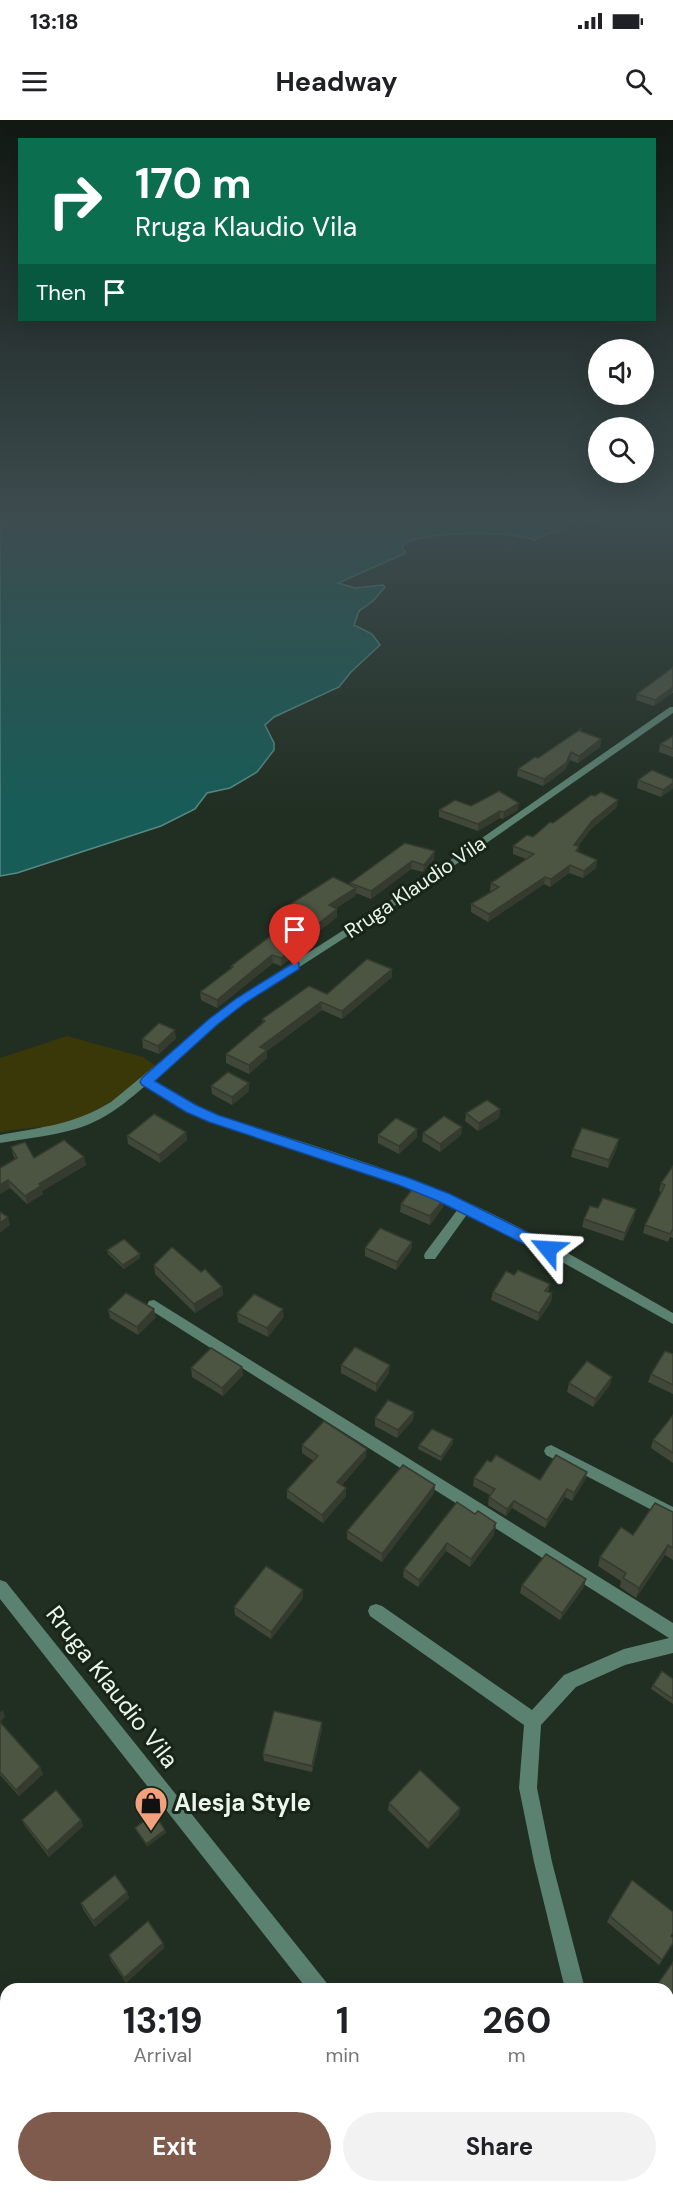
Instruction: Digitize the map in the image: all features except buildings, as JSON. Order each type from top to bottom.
[{"type":"street","name":"Rruga Klaudio Vila","points":[[0,1139],[74,1125],[95,1117],[146,1082],[213,1021],[241,1000],[419,886],[673,709]]},
{"type":"street","points":[[146,1082],[213,1118],[404,1181],[465,1208],[568,1259],[673,1319]]},
{"type":"street","points":[[430,1256],[465,1208]]},
{"type":"street","points":[[154,1305],[673,1632]]},
{"type":"street","points":[[551,1451],[673,1514]]},
{"type":"street","name":"Rruga Klaudio Vila","points":[[0,1587],[314,1983]]},
{"type":"street","points":[[376,1611],[533,1721]]},
{"type":"street","points":[[573,1983],[543,1862],[528,1788],[533,1721],[570,1681],[624,1657],[673,1645]]},
{"type":"shaded area","points":[[67,1036],[143,1057],[156,1066],[87,1121],[0,1132],[0,1058]]},
{"type":"water","points":[[0,617],[357,617],[354,625],[372,634],[380,645],[351,672],[339,687],[274,717],[265,725],[274,743],[274,750],[257,772],[230,788],[207,793],[195,809],[161,826],[17,873],[0,876]]},
{"type":"place","name":"Alesja Style","points":[[151,1832]]},
{"type":"route","points":[[295,966],[241,1000],[213,1021],[146,1082],[213,1118],[404,1181],[445,1198],[548,1249]]}]
